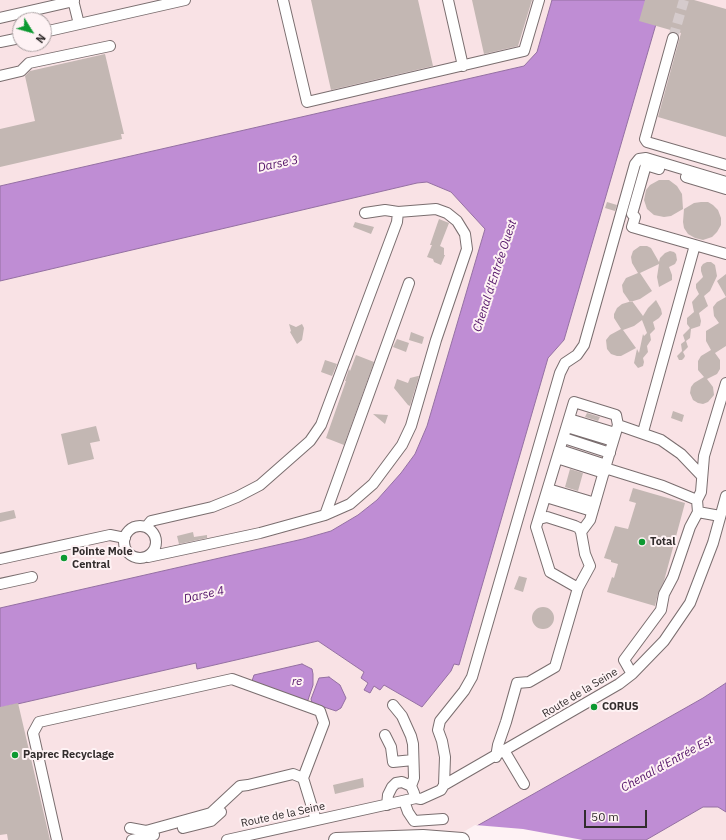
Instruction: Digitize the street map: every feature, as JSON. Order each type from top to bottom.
[{"type":"highway","points":[[336,840],[423,837],[462,840]]},
{"type":"street","points":[[0,18],[74,0],[79,24]]},
{"type":"street","points":[[52,30],[185,0]]},
{"type":"street","points":[[283,0],[307,102],[524,52],[539,0]]},
{"type":"street","points":[[448,0],[463,66]]},
{"type":"street","points":[[672,38],[645,139],[646,142],[726,165]]},
{"type":"street","points":[[0,42],[12,40]]},
{"type":"street","points":[[0,76],[21,71],[28,64],[110,46]]},
{"type":"street","points":[[444,784],[445,757],[438,730],[440,721],[464,691],[472,678],[560,373],[565,363],[577,355],[584,345],[635,164],[640,159],[646,158],[726,182]]},
{"type":"street","points":[[726,189],[646,166],[632,214],[635,216],[632,227],[726,254]]},
{"type":"street","points":[[148,557],[155,549],[156,539],[154,534],[146,527],[141,526],[131,529],[125,538],[125,549],[128,553],[137,558],[148,557],[260,534],[325,515],[350,504],[373,484],[402,445],[411,426],[436,340],[466,249],[465,234],[458,221],[447,213],[436,209],[398,212],[385,210],[365,214]]},
{"type":"street","points":[[146,527],[151,521],[212,507],[237,497],[260,485],[310,441],[321,425],[397,222],[398,212]]},
{"type":"street","points":[[643,432],[696,245]]},
{"type":"street","points":[[325,515],[410,283]]},
{"type":"street","points":[[632,674],[624,660],[661,610],[664,594],[673,577],[690,527],[698,512],[697,500],[700,492],[704,456],[726,383]]},
{"type":"street","points":[[578,588],[550,572],[536,527],[574,402],[616,415],[616,433],[594,507],[590,520],[581,532]]},
{"type":"street","points":[[568,423],[616,433],[643,432],[668,444],[681,454],[702,476]]},
{"type":"street","points":[[564,438],[610,453]]},
{"type":"street","points":[[558,454],[662,486],[697,500]]},
{"type":"street","points":[[547,493],[594,507]]},
{"type":"street","name":"Route de la Seine","points":[[226,840],[416,798],[420,793],[444,784],[500,754],[619,684],[632,674],[664,641],[690,603],[713,543],[726,496]]},
{"type":"street","points":[[698,512],[720,516]]},
{"type":"street","points":[[524,784],[500,754],[498,744],[517,683],[529,682],[555,667],[578,588],[590,566],[579,528],[547,517],[539,519]]},
{"type":"street","points":[[0,559],[110,535],[125,538]]},
{"type":"street","points":[[0,584],[32,576]]},
{"type":"street","points":[[57,840],[33,733],[39,722],[232,679],[320,711],[324,723],[303,778],[316,820]]},
{"type":"street","points":[[393,705],[402,716],[408,727],[412,741],[414,778],[411,786],[416,798]]},
{"type":"street","points":[[385,735],[391,747],[393,762],[413,760]]},
{"type":"street","points":[[130,828],[146,831],[211,813],[240,786],[293,774],[303,778]]},
{"type":"street","points":[[387,805],[388,795],[392,787],[402,782],[411,786]]},
{"type":"street","points":[[132,840],[211,821],[248,785]]},
{"type":"street","points":[[404,801],[408,812],[414,821],[443,819]]},
{"type":"shaded area","points":[[0,0],[552,0],[537,53],[524,66],[0,186]]},
{"type":"shaded area","points":[[663,0],[726,0],[726,683],[703,698],[452,840],[0,840],[0,708],[196,663],[197,669],[318,641],[364,672],[368,682],[364,689],[384,685],[422,707],[454,664],[459,665],[548,357],[564,340]]},
{"type":"shaded area","points":[[427,182],[451,192],[485,229],[427,426],[415,454],[401,473],[377,500],[358,515],[331,531],[303,539],[0,608],[0,281],[417,183]]},
{"type":"shaded area","points":[[703,807],[718,807],[726,812],[726,840],[646,840]]},
{"type":"water","points":[[552,0],[663,0],[564,340],[548,358],[459,665],[454,664],[451,671],[422,707],[384,685],[380,690],[374,686],[370,693],[364,690],[368,683],[361,678],[364,672],[318,641],[197,669],[196,663],[0,708],[0,608],[303,539],[331,531],[358,515],[377,500],[401,473],[415,454],[427,426],[485,229],[451,192],[427,182],[417,183],[0,281],[0,186],[524,66],[537,52]]},
{"type":"water","name":"re","points":[[302,664],[312,669],[313,674],[313,685],[307,703],[252,681],[254,675]]},
{"type":"water","points":[[329,677],[340,685],[346,698],[341,708],[336,711],[312,703],[311,699],[319,678]]},
{"type":"water","name":"Chenal d'Entrée Est","points":[[726,683],[726,812],[718,807],[703,807],[646,840],[452,840],[703,698]]},
{"type":"pier","points":[[475,825],[523,829],[583,840],[450,840]]},
{"type":"building","points":[[311,0],[418,0],[433,66],[331,90]]},
{"type":"building","points":[[472,0],[532,0],[518,46],[484,54]]},
{"type":"building","points":[[645,0],[694,0],[726,9],[726,137],[658,117],[681,33],[639,21]]},
{"type":"building","points":[[105,54],[124,134],[121,134],[122,139],[0,167],[0,129],[35,121],[25,76],[30,71]]},
{"type":"building","points":[[659,180],[669,180],[677,186],[682,194],[683,209],[671,216],[664,217],[654,215],[647,209],[644,200],[646,190],[650,185]]},
{"type":"building","points":[[607,202],[617,205],[615,211],[605,208]]},
{"type":"building","points":[[708,202],[713,205],[718,210],[721,218],[721,225],[717,232],[712,237],[703,240],[688,234],[684,228],[683,222],[684,209],[694,203]]},
{"type":"building","points":[[439,219],[449,223],[440,246],[444,248],[445,255],[441,265],[434,262],[433,259],[427,257]]},
{"type":"building","points":[[355,222],[374,227],[371,234],[353,227]]},
{"type":"building","points":[[640,246],[647,246],[651,248],[659,262],[660,258],[665,253],[670,251],[676,254],[677,260],[675,264],[669,267],[672,280],[659,287],[657,277],[659,264],[640,273],[652,291],[640,299],[630,302],[623,292],[622,285],[626,278],[638,273],[632,263],[631,257],[633,251]]},
{"type":"building","points":[[707,262],[711,262],[715,265],[717,276],[710,291],[704,296],[708,306],[699,313],[701,321],[700,326],[691,329],[690,338],[686,341],[688,347],[683,352],[685,356],[682,360],[679,360],[677,356],[682,351],[681,344],[685,341],[683,335],[690,328],[687,324],[687,318],[694,312],[692,302],[699,294],[696,284],[703,277],[701,267]]},
{"type":"building","points":[[726,274],[726,297],[717,281]]},
{"type":"building","points":[[726,297],[726,346],[715,353],[720,360],[720,369],[717,374],[707,379],[713,387],[714,395],[708,402],[703,404],[698,403],[693,400],[690,393],[691,387],[694,383],[704,377],[698,370],[698,361],[701,356],[711,350],[706,341],[706,331],[719,323],[714,316],[713,307],[717,302]]},
{"type":"building","points":[[656,300],[662,314],[653,322],[655,329],[650,334],[651,340],[647,346],[648,352],[643,358],[643,366],[638,368],[634,363],[637,349],[639,353],[643,334],[644,336],[647,333],[642,320],[634,326],[623,330],[636,348],[621,356],[617,356],[611,354],[607,349],[606,340],[610,335],[621,329],[614,318],[614,314],[617,308],[622,304],[632,301],[643,316]]},
{"type":"building","points":[[289,324],[296,327],[302,324],[304,328],[302,340],[297,344],[290,332]]},
{"type":"building","points":[[411,332],[424,337],[422,344],[409,340]]},
{"type":"building","points":[[397,339],[409,343],[406,352],[393,347]]},
{"type":"building","points":[[356,355],[374,362],[344,445],[326,438],[349,369],[350,371]]},
{"type":"building","points":[[325,360],[337,364],[332,376],[321,372]]},
{"type":"building","points":[[419,376],[410,406],[394,388],[397,379],[408,383],[410,378]]},
{"type":"building","points":[[673,411],[684,415],[682,422],[671,418]]},
{"type":"building","points":[[587,413],[600,417],[598,421],[585,417]]},
{"type":"building","points":[[373,414],[388,415],[385,424]]},
{"type":"building","points":[[96,426],[100,441],[90,443],[94,459],[68,465],[61,434]]},
{"type":"building","points":[[570,469],[583,473],[578,491],[565,487]]},
{"type":"building","name":"Total","points":[[633,488],[685,503],[664,581],[658,593],[655,606],[607,592],[612,577],[614,578],[618,564],[604,558],[615,526],[628,529],[636,503],[629,501]]},
{"type":"building","points":[[14,510],[16,518],[0,522],[0,513]]},
{"type":"building","points":[[193,532],[194,537],[207,535],[207,538],[179,544],[177,536]]},
{"type":"building","points":[[519,576],[527,578],[523,592],[514,589]]},
{"type":"building","points":[[543,607],[551,610],[554,618],[551,626],[543,629],[535,626],[532,618],[535,610]]},
{"type":"building","name":"Paprec Recyclage","points":[[18,703],[50,840],[8,840],[7,834],[0,835],[0,707]]},
{"type":"building","points":[[363,778],[364,787],[335,794],[333,785]]},
{"type":"tunnel","points":[[673,38],[684,0]]},
{"type":"place","name":"Total","points":[[642,542]]},
{"type":"place","name":"Pointe Mole Central","points":[[64,558]]},
{"type":"place","name":"CORUS","points":[[594,707]]},
{"type":"place","name":"Paprec Recyclage","points":[[15,755]]},
{"type":"water label","name":"Darse 3","points":[[278,164]]},
{"type":"water label","name":"Chenal d'Entrée Ouest","points":[[495,276]]},
{"type":"water label","name":"Darse 4","points":[[204,595]]}]
